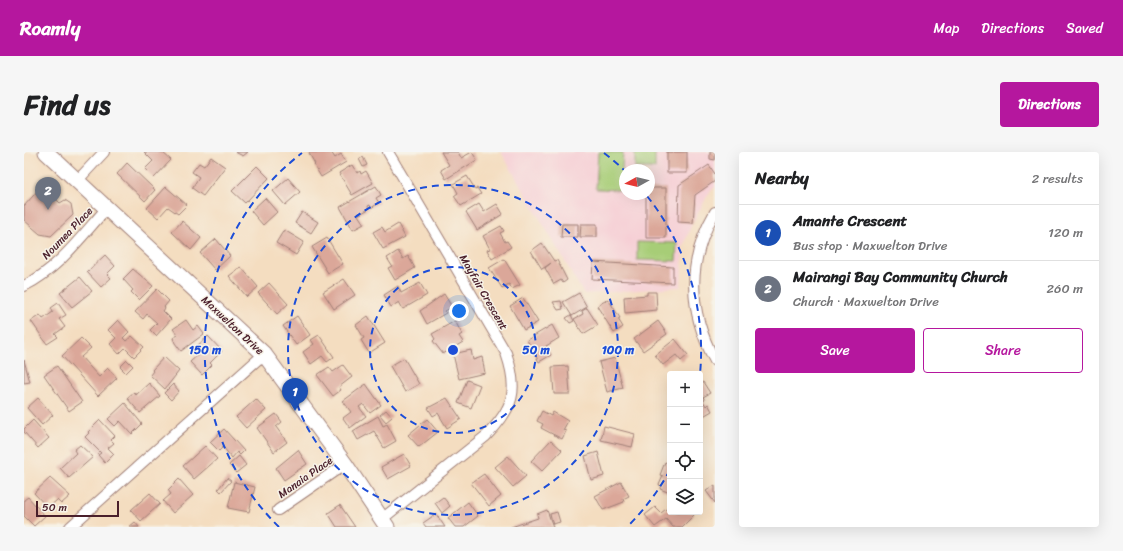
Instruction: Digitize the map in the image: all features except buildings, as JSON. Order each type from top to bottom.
[{"type":"street","name":"Maxwelton Drive","points":[[46,152],[106,210],[264,354],[345,464],[385,523]]},
{"type":"street","points":[[77,181],[104,152]]},
{"type":"street","name":"Mayfair Crescent","points":[[385,523],[486,436],[499,423],[508,408],[514,391],[512,372],[506,353],[388,152]]},
{"type":"street","name":"Noumea Place","points":[[24,286],[36,280],[60,261],[106,210]]},
{"type":"street","points":[[715,212],[699,244],[694,267],[693,289],[697,318],[706,344],[715,361]]},
{"type":"street","points":[[70,527],[264,354]]},
{"type":"street","name":"Manaia Place","points":[[278,510],[345,464]]},
{"type":"shaded area","points":[[501,152],[715,152],[715,187],[709,193],[691,226],[683,247],[681,287],[584,294]]},
{"type":"green space","points":[[598,152],[623,152],[622,164],[619,164],[619,190],[596,189]]},
{"type":"green space","points":[[635,152],[655,152],[655,164],[635,164]]},
{"type":"green space","points":[[637,242],[677,243],[676,261],[637,260]]},
{"type":"place","name":"Mairangi Bay Community Church","points":[[48,210]]},
{"type":"place","name":"Amante Crescent","points":[[295,411]]}]
